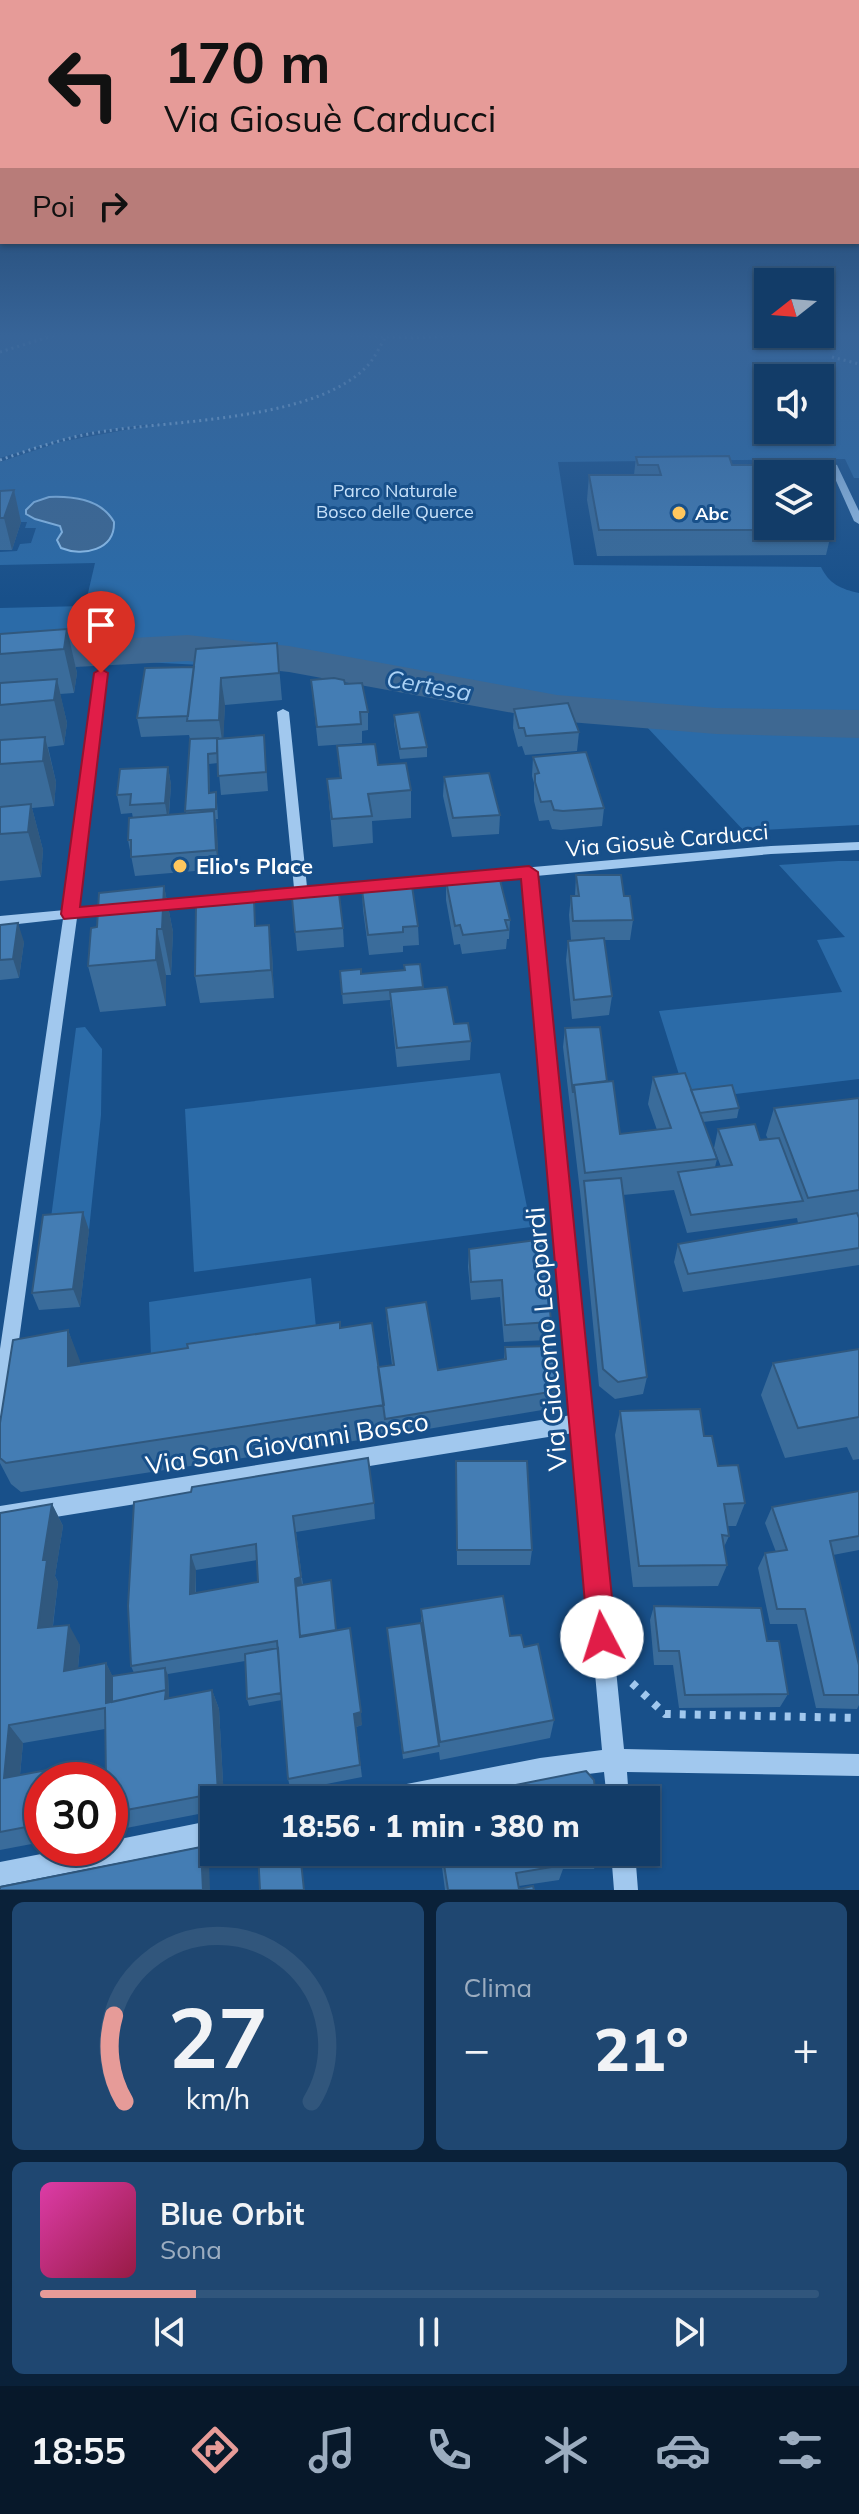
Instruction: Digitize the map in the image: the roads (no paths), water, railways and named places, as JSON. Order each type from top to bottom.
[{"type":"street","points":[[834,467],[859,521]]},
{"type":"street","points":[[0,1413],[5,1347],[70,914],[101,673]]},
{"type":"street","points":[[283,712],[301,893]]},
{"type":"street","name":"Via Giosuè Carducci","points":[[0,921],[771,850],[859,846]]},
{"type":"street","name":"Via Giacomo Leopardi","points":[[529,872],[617,1786]]},
{"type":"street","name":"Via San Giovanni Bosco","points":[[0,1516],[583,1422]]},
{"type":"street","points":[[453,1786],[540,1769],[614,1760],[859,1765]]},
{"type":"street","points":[[0,1874],[200,1835]]},
{"type":"street","points":[[624,1866],[626,1890]]},
{"type":"waterway","name":"Certesa","points":[[0,658],[188,648],[289,659],[557,708],[716,721],[859,724]]},
{"type":"place","name":"Abc","points":[[679,513]]},
{"type":"place","name":"Elio's Place","points":[[180,866]]},
{"type":"park label","name":"Parco Naturale Bosco delle Querce","points":[[395,500]]}]
